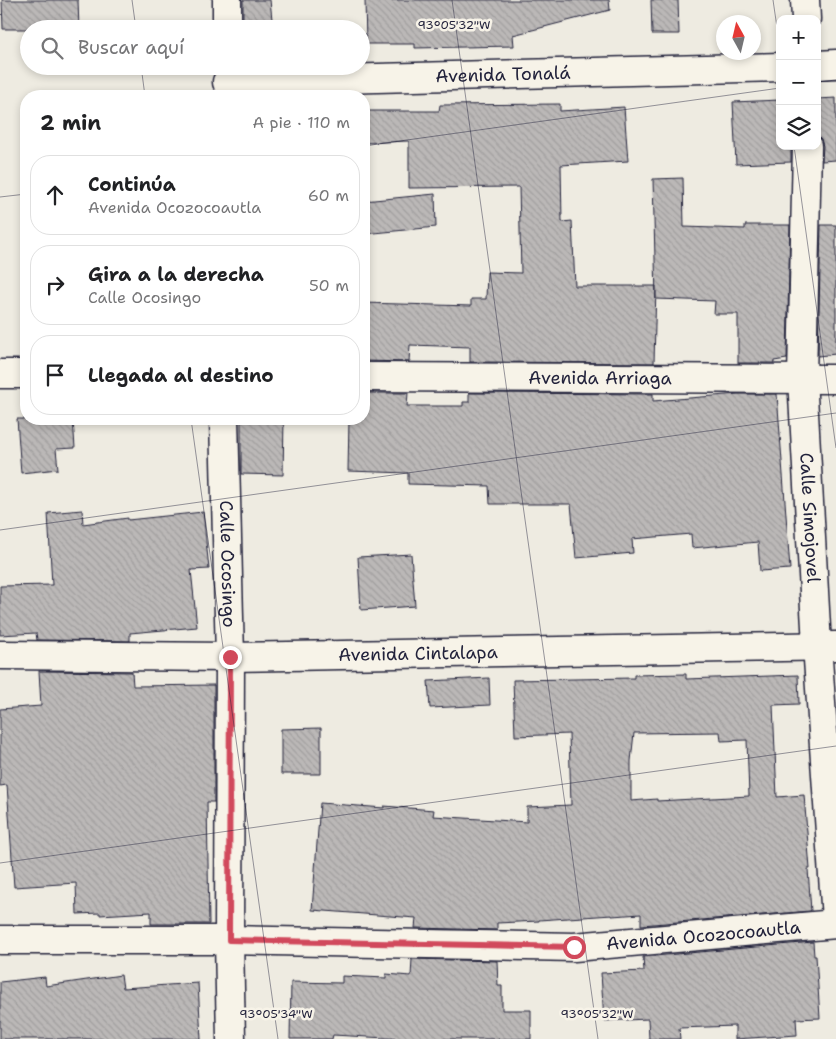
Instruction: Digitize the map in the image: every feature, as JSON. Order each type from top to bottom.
[{"type":"street","points":[[227,0],[227,20]]},
{"type":"street","points":[[806,0],[806,15]]},
{"type":"street","points":[[821,65],[836,64]]},
{"type":"street","name":"Avenida Tonalá","points":[[227,81],[776,67]]},
{"type":"street","name":"Calle Simojovel","points":[[807,150],[802,378],[827,645],[836,920]]},
{"type":"street","points":[[0,374],[20,374]]},
{"type":"street","name":"Avenida Arriaga","points":[[370,377],[836,379]]},
{"type":"street","name":"Calle Ocosingo","points":[[224,425],[230,657],[229,940],[231,1039]]},
{"type":"street","name":"Avenida Cintalapa","points":[[0,654],[230,657],[827,645]]},
{"type":"street","name":"Avenida Ocozocoautla","points":[[0,940],[229,940],[574,947],[836,924]]},
{"type":"building","points":[[2,0],[78,0],[79,20],[20,20],[20,29],[3,29]]},
{"type":"building","points":[[243,0],[270,0],[272,20],[243,20]]},
{"type":"building","points":[[365,0],[609,0],[610,10],[513,35],[514,46],[415,48],[415,44],[370,44],[370,20],[365,20]]},
{"type":"building","points":[[651,0],[678,0],[679,34],[652,34]]},
{"type":"building","points":[[836,98],[836,160],[822,161],[821,99]]},
{"type":"building","points":[[776,100],[776,150],[791,150],[791,162],[736,164],[733,102]]},
{"type":"building","points":[[560,104],[560,111],[624,107],[628,161],[561,165],[562,222],[572,221],[575,286],[656,286],[654,363],[470,362],[470,347],[410,345],[409,362],[370,361],[370,303],[471,306],[471,299],[486,299],[487,272],[521,273],[519,187],[409,188],[409,141],[370,143],[370,111],[439,111],[440,105]]},
{"type":"building","points":[[683,178],[684,227],[745,229],[745,225],[790,225],[787,359],[774,361],[774,363],[738,363],[738,314],[714,314],[715,301],[656,299],[653,179]]},
{"type":"building","points":[[435,194],[436,227],[370,233],[370,200]]},
{"type":"building","points":[[821,225],[836,225],[836,354],[818,356]]},
{"type":"building","points":[[370,393],[408,393],[407,406],[463,406],[463,402],[469,402],[469,393],[653,394],[653,401],[738,394],[777,394],[790,569],[760,571],[758,542],[692,548],[691,534],[632,539],[633,553],[576,558],[571,504],[490,504],[489,486],[408,484],[408,473],[348,471],[349,425],[370,425]]},
{"type":"building","points":[[17,419],[20,419],[20,425],[73,425],[75,448],[56,449],[58,469],[21,473]]},
{"type":"building","points":[[241,425],[284,425],[283,475],[241,474]]},
{"type":"building","points":[[82,510],[83,524],[203,512],[209,569],[191,570],[197,627],[130,633],[130,641],[37,640],[36,633],[0,635],[0,586],[52,585],[48,513]]},
{"type":"building","points":[[411,554],[415,606],[361,610],[358,557]]},
{"type":"building","points":[[39,671],[132,672],[133,686],[214,685],[214,802],[207,802],[209,924],[151,924],[151,912],[100,915],[100,913],[77,914],[76,883],[14,887],[7,785],[0,786],[0,709],[41,706]]},
{"type":"building","points":[[686,674],[686,679],[798,675],[799,704],[773,705],[777,797],[804,795],[810,869],[808,869],[811,911],[641,925],[641,914],[612,915],[497,923],[497,930],[415,928],[416,918],[312,910],[320,803],[434,810],[433,816],[527,822],[527,807],[571,805],[569,734],[515,736],[513,680],[634,678],[634,675]],"holes":[[[720,732],[721,741],[747,740],[749,796],[631,801],[631,761],[634,733]]]},
{"type":"building","points":[[489,678],[490,705],[430,708],[428,681]]},
{"type":"building","points":[[321,728],[321,774],[281,774],[281,729]]},
{"type":"building","points":[[813,942],[814,956],[816,956],[820,1018],[796,1019],[797,1035],[735,1039],[735,1026],[679,1028],[680,1039],[649,1039],[648,1019],[604,1021],[601,973],[644,971],[643,957]]},
{"type":"building","points":[[412,959],[497,961],[498,986],[502,986],[502,1010],[531,1010],[531,1039],[403,1039],[333,1035],[332,1039],[290,1039],[291,982],[342,983],[342,976],[386,978],[386,974],[411,976]]},
{"type":"building","points":[[121,975],[123,988],[198,983],[201,1039],[0,1039],[0,982],[45,977],[46,986]]},
{"type":"route","points":[[230,657],[229,940],[574,947]]}]
